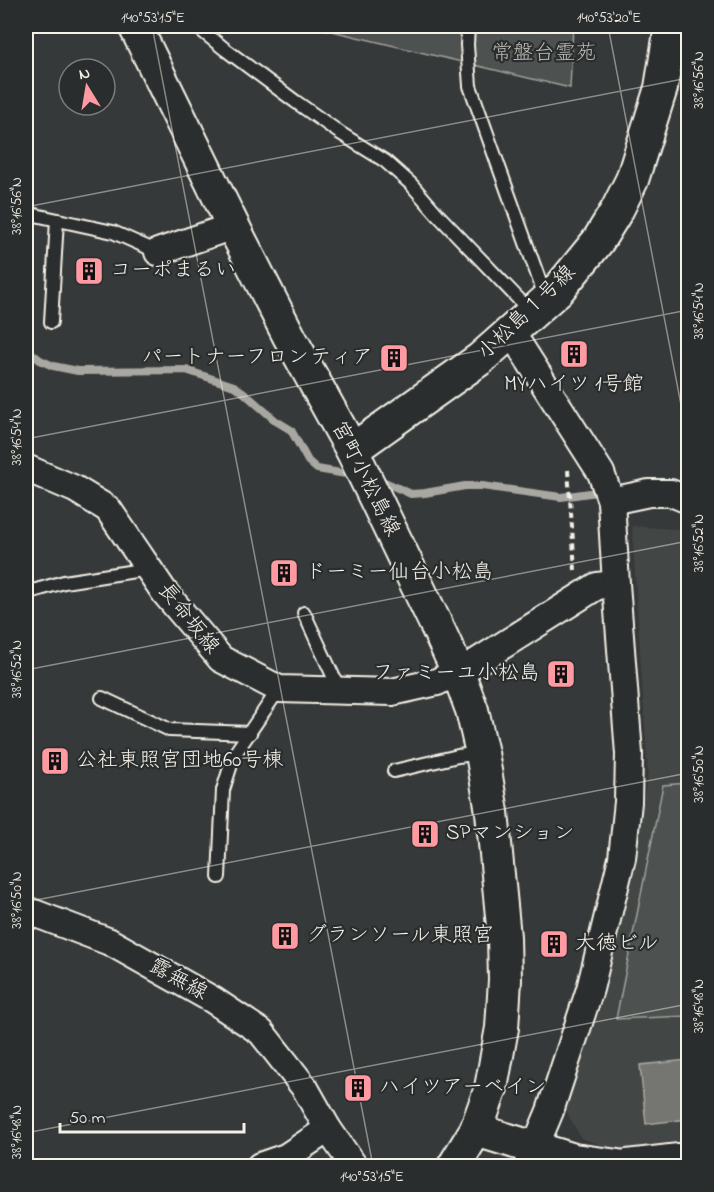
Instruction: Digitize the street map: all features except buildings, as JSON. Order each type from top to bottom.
[{"type":"street","name":"宮町小松島線","points":[[135,26],[289,336],[352,450],[458,672],[472,710],[492,812],[504,937],[505,980],[501,1028],[491,1088],[476,1130],[454,1167]]},
{"type":"street","name":"小松島１号線","points":[[352,450],[480,359],[558,290],[598,241],[632,180],[661,88],[671,26]]},
{"type":"street","points":[[158,252],[233,226]]},
{"type":"street","points":[[530,315],[601,473],[611,501],[615,584],[629,754],[628,802],[622,858],[590,989],[550,1111],[531,1158]]},
{"type":"street","name":"長命坂線","points":[[26,468],[75,489],[108,509],[165,592],[220,659],[279,689],[392,692],[438,682],[475,663],[597,586],[615,584]]},
{"type":"street","points":[[611,501],[649,493],[671,493],[688,500]]},
{"type":"street","name":"露無線","points":[[26,910],[110,942],[213,1000],[261,1032],[306,1088],[328,1129],[354,1167]]},
{"type":"street","points":[[260,1167],[286,1157],[328,1129]]},
{"type":"street","points":[[476,1130],[531,1158],[618,1167]]},
{"type":"street","points":[[627,1167],[688,1159]]},
{"type":"lane","points":[[196,26],[296,102],[385,161],[411,184],[530,315]]},
{"type":"lane","points":[[468,26],[470,86],[530,315]]},
{"type":"lane","points":[[26,213],[112,232],[158,252]]},
{"type":"lane","points":[[51,322],[57,220]]},
{"type":"lane","points":[[26,593],[64,582],[148,569]]},
{"type":"lane","points":[[304,614],[340,691]]},
{"type":"lane","points":[[219,877],[223,790],[234,755],[279,689]]},
{"type":"lane","points":[[102,698],[170,730],[250,733]]},
{"type":"lane","points":[[394,771],[458,756],[482,753]]},
{"type":"path","points":[[569,604],[575,568],[570,489]]},
{"type":"shaded area","points":[[632,526],[688,530],[688,1141],[612,1149],[581,1138],[562,1103],[600,1010],[626,903],[648,774]]},
{"type":"shaded area","points":[[688,1060],[688,1119],[646,1124],[640,1065]]},
{"type":"green space","name":"常盤台霊苑","points":[[311,26],[573,26],[570,88]]},
{"type":"green space","points":[[688,783],[688,1016],[616,1019],[663,785]]},
{"type":"waterway","points":[[26,349],[40,360],[53,366],[78,371],[186,370],[234,386],[276,421],[291,430],[308,461],[317,469],[346,474]]},
{"type":"waterway","points":[[380,480],[411,494],[465,486],[482,486],[561,497],[597,492]]},
{"type":"place","name":"コーポまるい","points":[[89,271]]},
{"type":"place","name":"MYハイツ 1号館","points":[[574,354]]},
{"type":"place","name":"パートナーフロンティア","points":[[394,358]]},
{"type":"place","name":"ドーミー仙台小松島","points":[[284,573]]},
{"type":"place","name":"ファミーユ小松島","points":[[561,674]]},
{"type":"place","name":"公社東照宮団地60号棟","points":[[55,761]]},
{"type":"place","name":"SPマンション","points":[[425,834]]},
{"type":"place","name":"グランソール東照宮","points":[[285,936]]},
{"type":"place","name":"大徳ビル","points":[[554,944]]},
{"type":"place","name":"ハイツアーベイン","points":[[358,1088]]}]
